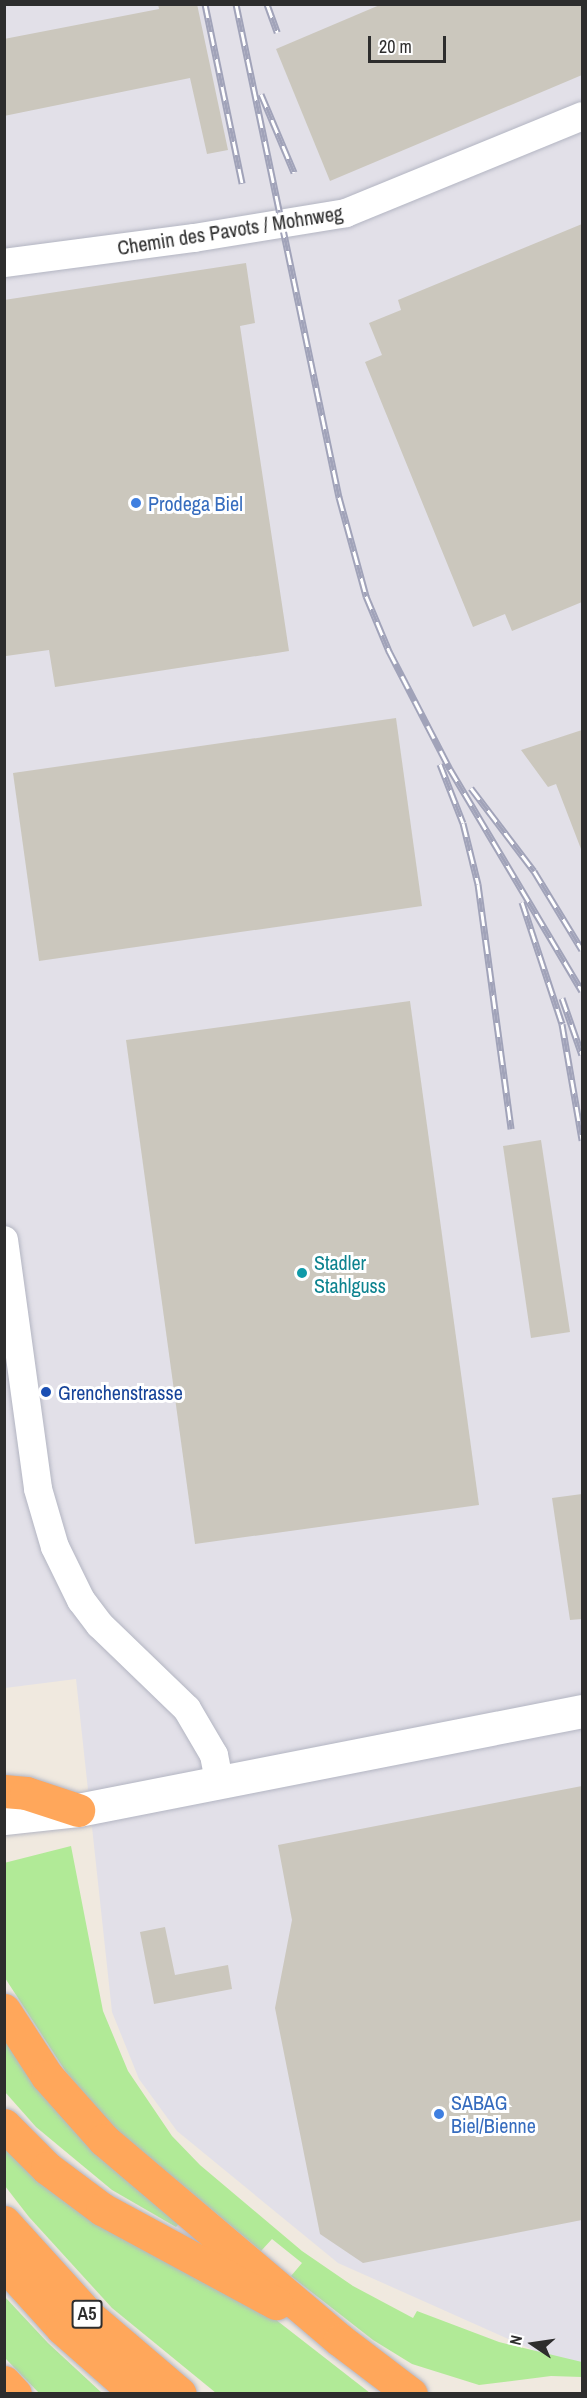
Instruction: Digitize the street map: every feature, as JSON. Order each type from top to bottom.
[{"type":"highway","points":[[4,1791],[26,1793],[78,1810]]},
{"type":"highway","points":[[4,2010],[48,2076],[104,2140],[340,2340],[411,2394]]},
{"type":"highway","points":[[4,2125],[47,2168],[102,2209],[340,2340]]},
{"type":"highway","name":"A5","points":[[4,2222],[90,2317],[180,2394]]},
{"type":"highway","name":"A5","points":[[4,2264],[62,2328],[137,2394]]},
{"type":"highway","points":[[4,2382],[15,2394]]},
{"type":"main road","points":[[4,1818],[78,1810],[582,1711]]},
{"type":"main road","points":[[4,1840],[78,1810]]},
{"type":"street","name":"Chemin des Pavots / Mohnweg","points":[[4,263],[194,238],[346,213],[582,116]]},
{"type":"street","points":[[4,1240],[38,1489],[55,1547],[81,1600],[100,1625],[187,1709],[214,1755],[219,1781]]},
{"type":"shaded area","points":[[4,5],[582,5],[582,2363],[540,2353],[338,2263],[177,2131],[139,2079],[112,2012],[76,1679],[5,1688]]},
{"type":"green space","points":[[71,1846],[103,2011],[128,2071],[172,2136],[200,2165],[302,2251],[353,2286],[413,2318],[417,2311],[499,2342],[582,2362],[582,2377],[551,2376],[479,2385],[412,2364],[373,2340],[291,2276],[302,2263],[272,2239],[261,2251],[112,2126],[66,2072],[5,1978],[4,1863]]},
{"type":"green space","points":[[4,2040],[180,2222],[176,2227],[112,2190],[36,2127],[5,2092]]},
{"type":"green space","points":[[4,2138],[257,2305],[370,2393],[216,2393],[112,2308],[29,2217],[5,2186]]},
{"type":"green space","points":[[5,2297],[48,2343],[102,2393],[39,2393],[5,2358]]},
{"type":"building","points":[[158,4],[197,4],[228,150],[207,154],[190,78],[4,116],[4,39],[159,9]]},
{"type":"building","points":[[382,4],[582,4],[582,75],[330,181],[276,49]]},
{"type":"building","points":[[582,224],[582,602],[512,631],[505,614],[473,627],[365,362],[382,355],[369,323],[401,310],[398,300]]},
{"type":"building","name":"Prodega Biel","points":[[246,263],[255,323],[240,326],[289,651],[55,687],[49,650],[6,656],[4,643],[4,300]]},
{"type":"building","points":[[396,718],[422,906],[39,961],[13,773]]},
{"type":"building","points":[[582,730],[581,849],[556,784],[548,787],[521,750]]},
{"type":"building","name":"Stadler Stahlguss","points":[[410,1001],[479,1505],[195,1544],[126,1040]]},
{"type":"building","points":[[541,1140],[570,1332],[531,1338],[503,1146]]},
{"type":"building","points":[[582,1494],[582,1619],[570,1620],[552,1498]]},
{"type":"building","name":"SABAG Biel/Bienne","points":[[582,1786],[582,2220],[363,2263],[320,2234],[275,2008],[292,1920],[278,1845]]},
{"type":"building","points":[[165,1927],[175,1975],[228,1965],[232,1989],[154,2004],[140,1932]]},
{"type":"railway","points":[[205,4],[242,183]]},
{"type":"railway","points":[[236,4],[339,497],[366,596],[389,651],[450,769],[582,991]]},
{"type":"railway","points":[[267,4],[277,32]]},
{"type":"railway","points":[[261,94],[294,172]]},
{"type":"railway","points":[[440,764],[463,823],[478,884],[511,1129]]},
{"type":"railway","points":[[471,788],[534,871],[582,950]]},
{"type":"railway","points":[[522,902],[562,1024],[582,1140]]},
{"type":"railway","points":[[562,998],[582,1055]]},
{"type":"place","name":"Prodega Biel","points":[[136,503]]},
{"type":"place","name":"Stadler Stahlguss","points":[[302,1273]]},
{"type":"place","name":"Grenchenstrasse","points":[[46,1392]]},
{"type":"place","name":"SABAG Biel/Bienne","points":[[439,2114]]}]
